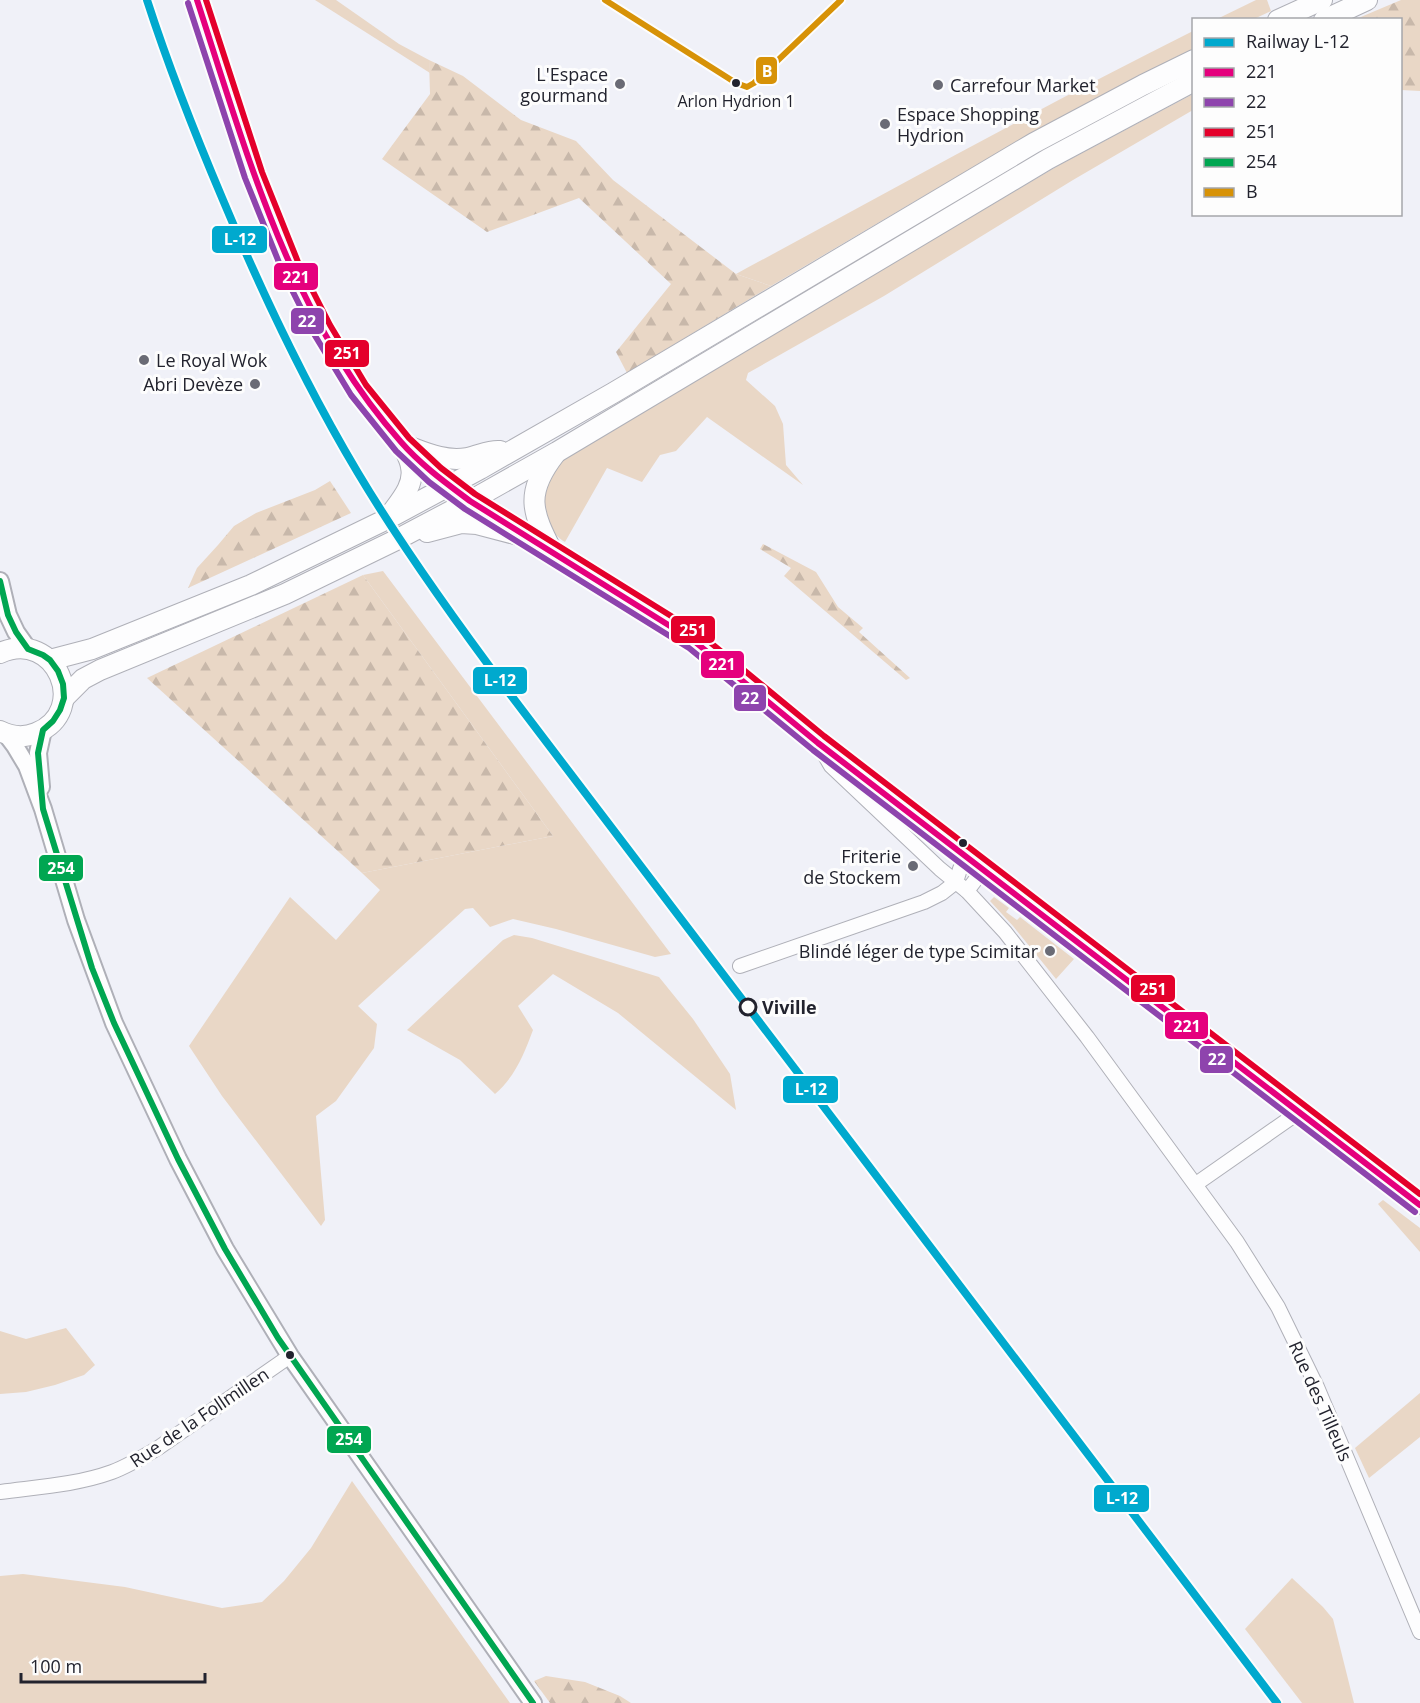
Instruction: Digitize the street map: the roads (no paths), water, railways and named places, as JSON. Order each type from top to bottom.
[{"type":"highway","points":[[1282,18],[1322,0]]},
{"type":"highway","points":[[1328,18],[1366,0]]},
{"type":"highway","points":[[50,660],[92,649],[251,585],[388,518],[415,493],[448,486],[623,387],[1034,143],[1192,61]]},
{"type":"highway","points":[[64,698],[83,679],[100,670],[285,594],[396,540],[438,524],[470,501],[557,452],[1048,159],[1192,82]]},
{"type":"highway","points":[[402,444],[442,458],[469,458],[496,451],[509,452]]},
{"type":"highway","points":[[402,444],[411,467],[415,493]]},
{"type":"highway","points":[[553,553],[538,523],[534,508],[536,488],[546,466],[557,452]]},
{"type":"highway","points":[[438,524],[477,524],[526,537]]},
{"type":"highway","points":[[0,653],[15,648],[28,649],[50,660],[63,684],[64,698],[53,721],[43,730],[25,736],[3,732]]},
{"type":"main road","points":[[197,0],[251,165],[290,266],[317,320],[359,390],[402,444],[448,486],[470,501],[694,642],[818,743],[1420,1204]]},
{"type":"main road","points":[[0,581],[8,615],[28,649]]},
{"type":"main road","points":[[43,730],[38,753],[43,809]]},
{"type":"main road","points":[[3,732],[27,766],[43,809],[76,920],[114,1023],[178,1159],[225,1249],[290,1356],[533,1703]]},
{"type":"street","name":"Rue des Tilleuls","points":[[818,743],[831,766],[962,887],[1005,932],[1238,1242],[1278,1307],[1317,1388],[1420,1632]]},
{"type":"street","points":[[962,887],[960,869],[967,857]]},
{"type":"street","points":[[740,966],[962,887],[983,870]]},
{"type":"street","points":[[1196,1184],[1299,1112]]},
{"type":"street","name":"Rue de la Follmillen","points":[[0,1492],[82,1481],[136,1462],[290,1356]]},
{"type":"rail line","name":"L-12","points":[[147,0],[202,150],[269,304],[320,407],[358,473],[412,558],[510,694],[1277,1703]]},
{"type":"place","name":"Arlon Hydrion 1","points":[[736,83]]},
{"type":"place","name":"L'Espace gourmand","points":[[620,84]]},
{"type":"place","name":"Carrefour Market","points":[[938,85]]},
{"type":"place","name":"Espace Shopping Hydrion","points":[[885,124]]},
{"type":"place","name":"Le Royal Wok","points":[[144,360]]},
{"type":"place","name":"Abri Devèze","points":[[255,384]]},
{"type":"place","name":"Friterie de Stockem","points":[[913,866]]},
{"type":"place","name":"Blindé léger de type Scimitar","points":[[1050,951]]},
{"type":"place","name":"Viville","points":[[748,1007]]}]
